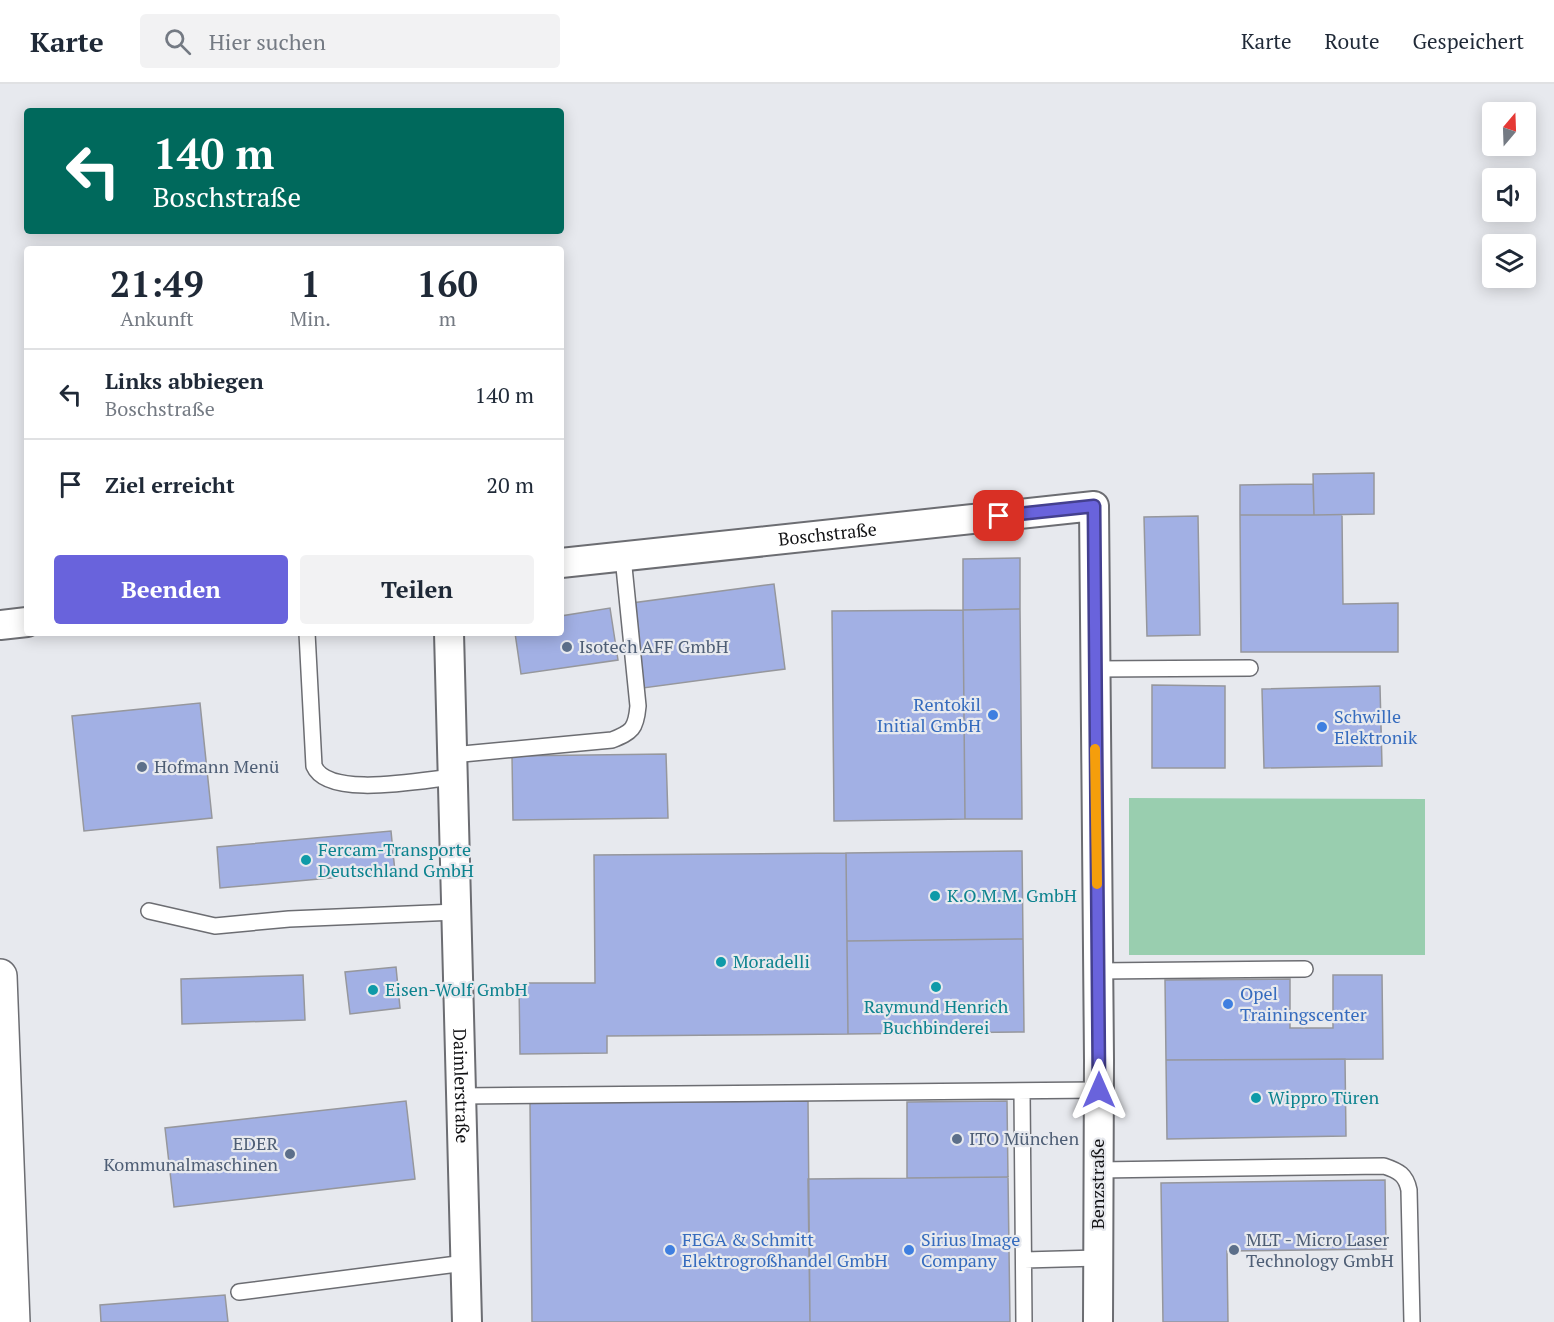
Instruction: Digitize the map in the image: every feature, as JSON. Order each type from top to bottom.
[{"type":"main road","points":[[0,976],[12,1322]]},
{"type":"street","name":"Boschstraße","points":[[564,563],[1094,506]]},
{"type":"street","name":"Benzstraße","points":[[1094,506],[1099,1090],[1098,1322]]},
{"type":"street","points":[[0,624],[24,622]]},
{"type":"street","name":"Daimlerstraße","points":[[449,636],[467,1322]]},
{"type":"lane","points":[[307,636],[314,766],[316,772],[336,783],[359,786],[452,766],[612,740],[629,733],[637,718],[638,706],[623,557]]},
{"type":"lane","points":[[1095,669],[1250,668]]},
{"type":"lane","points":[[149,911],[215,926],[289,918],[456,912]]},
{"type":"lane","points":[[1098,971],[1305,969]]},
{"type":"lane","points":[[461,1096],[1099,1090]]},
{"type":"lane","points":[[1022,1091],[1024,1322]]},
{"type":"lane","points":[[1098,1170],[1384,1166],[1395,1170],[1407,1178],[1409,1190],[1412,1322]]},
{"type":"lane","points":[[1024,1260],[1098,1258]]},
{"type":"lane","points":[[239,1293],[465,1263]]},
{"type":"green space","points":[[1129,798],[1425,799],[1425,955],[1129,955]]},
{"type":"building","points":[[1374,473],[1374,514],[1314,515],[1313,474]]},
{"type":"building","points":[[1313,484],[1314,515],[1240,515],[1240,485]]},
{"type":"building","points":[[1240,515],[1342,515],[1343,604],[1398,603],[1398,652],[1241,652]]},
{"type":"building","points":[[1198,516],[1200,635],[1147,636],[1144,517]]},
{"type":"building","points":[[1020,558],[1020,609],[963,610],[963,559]]},
{"type":"building","points":[[774,584],[785,669],[643,688],[632,603]]},
{"type":"building","name":"Isotech AFF GmbH","points":[[610,608],[618,660],[521,674],[515,636],[564,636],[564,616]]},
{"type":"building","name":"Rentokil Initial GmbH","points":[[1020,609],[1022,819],[965,819],[963,610]]},
{"type":"building","points":[[963,610],[965,819],[834,821],[832,611]]},
{"type":"building","points":[[1152,685],[1225,686],[1225,768],[1152,768]]},
{"type":"building","name":"Schwille Elektronik","points":[[1380,686],[1382,766],[1264,768],[1262,689]]},
{"type":"building","name":"Hofmann Menü","points":[[200,703],[212,818],[84,831],[72,716]]},
{"type":"building","points":[[666,754],[668,818],[513,820],[512,756]]},
{"type":"building","name":"Fercam-Transporte Deutschland GmbH","points":[[391,831],[395,872],[220,888],[217,847]]},
{"type":"building","name":"K.O.M.M. GmbH","points":[[1022,851],[1023,939],[847,941],[846,853]]},
{"type":"building","name":"Moradelli","points":[[846,853],[848,1034],[607,1036],[607,1053],[520,1054],[519,983],[595,983],[594,855]]},
{"type":"building","name":"Raymund Henrich Buchbinderei","points":[[1023,939],[1024,1032],[848,1034],[847,941]]},
{"type":"building","name":"Eisen-Wolf GmbH","points":[[396,967],[400,1008],[350,1014],[345,972]]},
{"type":"building","points":[[303,975],[305,1020],[182,1024],[181,979]]},
{"type":"building","name":"Opel Trainingscenter","points":[[1333,975],[1382,975],[1383,1059],[1166,1060],[1165,980],[1290,979],[1290,1028],[1333,1028]]},
{"type":"building","name":"Wippro Türen","points":[[1345,1059],[1346,1136],[1167,1139],[1166,1060]]},
{"type":"building","name":"EDER Kommunalmaschinen","points":[[406,1101],[415,1179],[174,1207],[165,1128]]},
{"type":"building","name":"FEGA & Schmitt Elektrogroßhandel GmbH","points":[[808,1101],[810,1322],[532,1322],[530,1103]]},
{"type":"building","name":"ITO München","points":[[1007,1101],[1008,1177],[907,1178],[907,1102]]},
{"type":"building","name":"Sirius Image Company","points":[[1008,1177],[1010,1322],[810,1322],[808,1179]]},
{"type":"building","name":"MLT - Micro Laser Technology GmbH","points":[[1385,1180],[1386,1249],[1227,1251],[1228,1322],[1163,1322],[1161,1183]]},
{"type":"building","points":[[225,1295],[228,1322],[101,1322],[100,1305]]},
{"type":"slow traffic","points":[[1095,749],[1097,884]]},
{"type":"place","name":"Isotech AFF GmbH","points":[[567,647]]},
{"type":"place","name":"Rentokil Initial GmbH","points":[[993,715]]},
{"type":"place","name":"Schwille Elektronik","points":[[1322,727]]},
{"type":"place","name":"Hofmann Menü","points":[[142,767]]},
{"type":"place","name":"Fercam-Transporte Deutschland GmbH","points":[[306,860]]},
{"type":"place","name":"K.O.M.M. GmbH","points":[[935,896]]},
{"type":"place","name":"Moradelli","points":[[721,962]]},
{"type":"place","name":"Raymund Henrich Buchbinderei","points":[[936,987]]},
{"type":"place","name":"Eisen-Wolf GmbH","points":[[373,990]]},
{"type":"place","name":"Opel Trainingscenter","points":[[1228,1004]]},
{"type":"place","name":"Wippro Türen","points":[[1256,1098]]},
{"type":"place","name":"ITO München","points":[[957,1139]]},
{"type":"place","name":"EDER Kommunalmaschinen","points":[[290,1154]]},
{"type":"place","name":"FEGA & Schmitt Elektrogroßhandel GmbH","points":[[670,1250]]},
{"type":"place","name":"Sirius Image Company","points":[[909,1250]]},
{"type":"place","name":"MLT - Micro Laser Technology GmbH","points":[[1234,1250]]},
{"type":"route","points":[[999,516],[1094,506],[1099,1090]]}]
